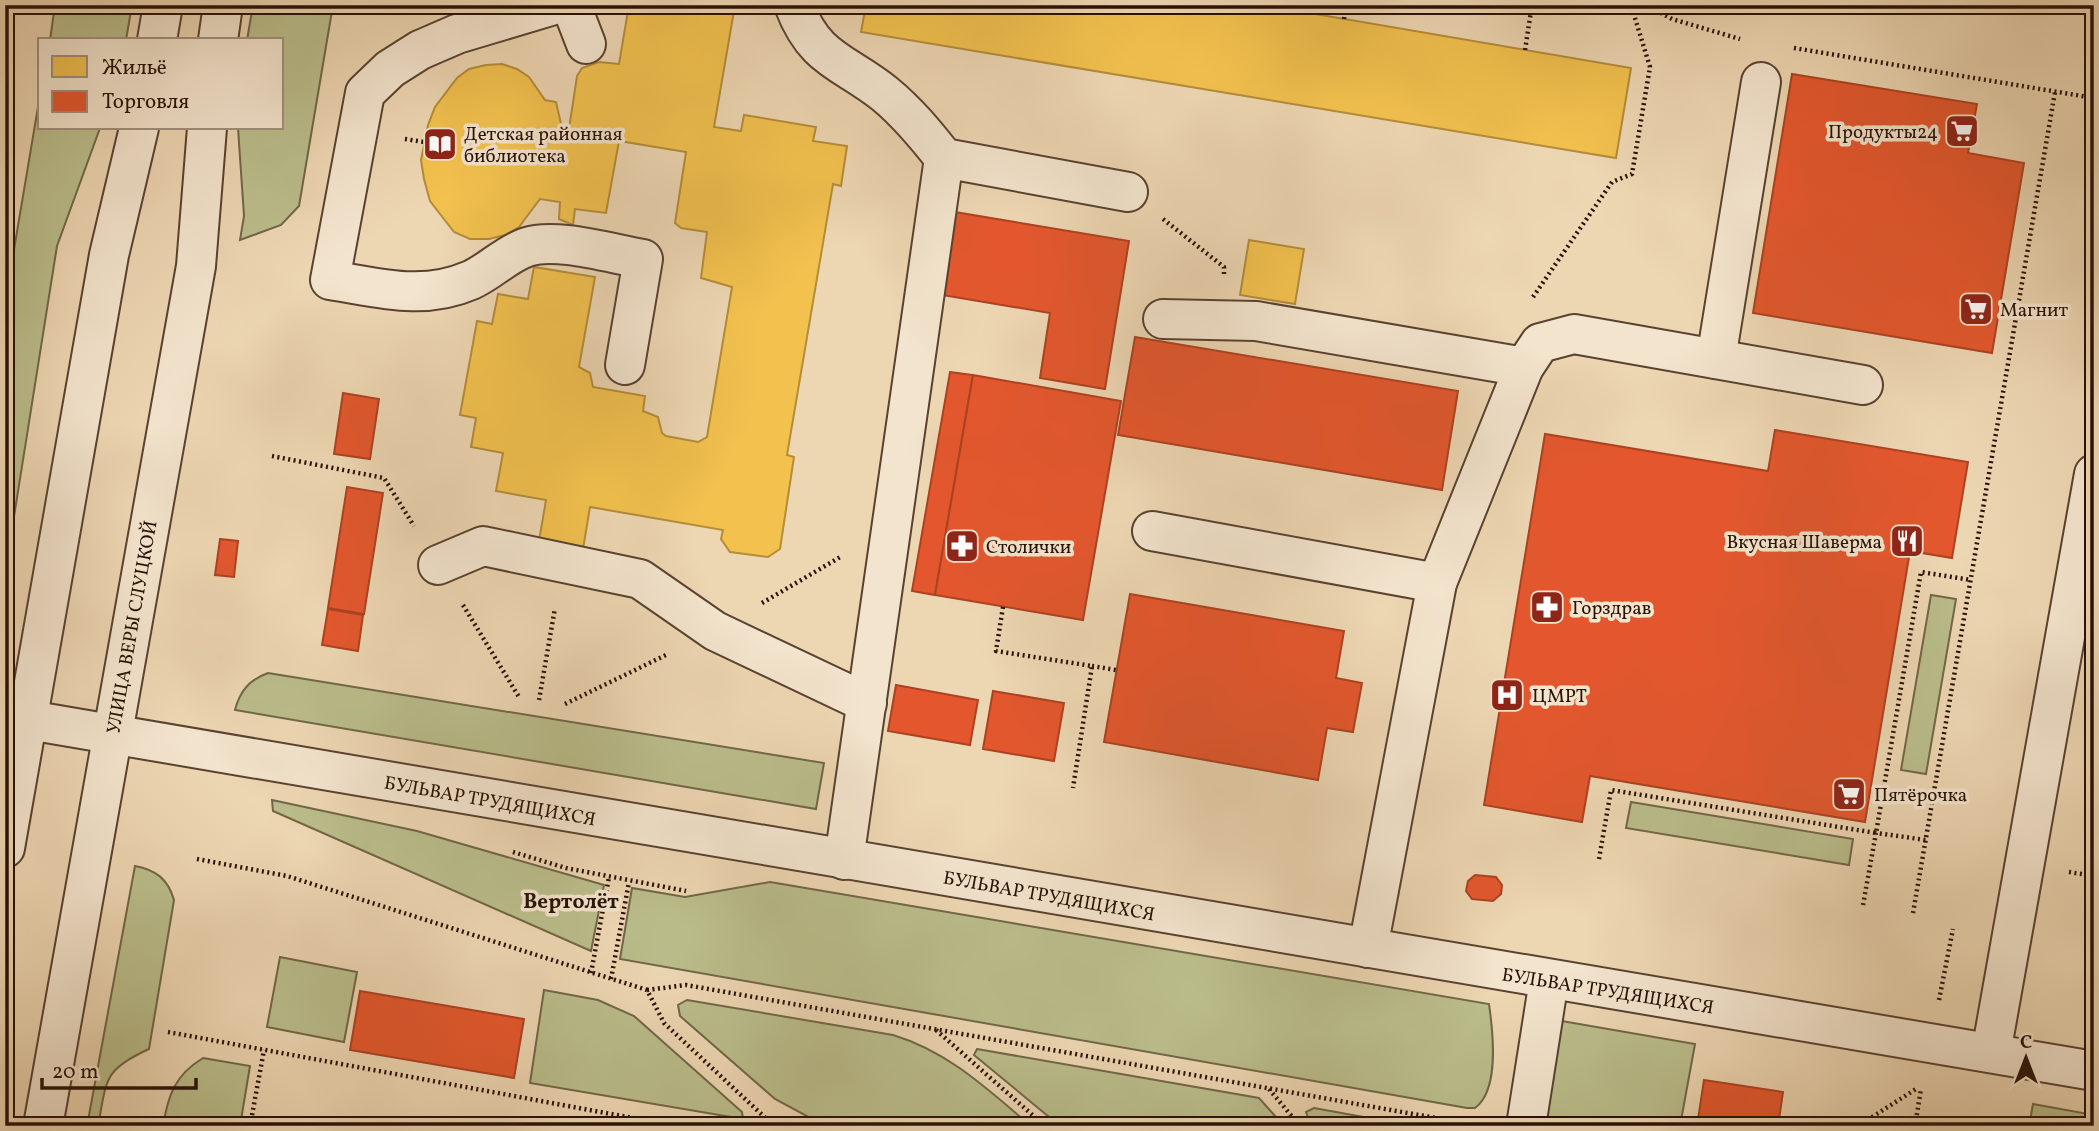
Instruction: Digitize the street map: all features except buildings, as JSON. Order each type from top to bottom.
[{"type":"street","points":[[157,38],[163,5]]},
{"type":"street","points":[[218,38],[223,5]]},
{"type":"street","points":[[554,5],[457,34],[420,50],[390,69],[365,93],[330,280],[413,293],[443,291],[475,278],[528,247],[557,245],[643,260],[625,365]]},
{"type":"street","points":[[571,5],[586,44]]},
{"type":"street","points":[[794,5],[802,26],[819,50],[884,93],[916,123],[944,158],[1128,192]]},
{"type":"street","points":[[1716,359],[1761,82]]},
{"type":"street","points":[[5,848],[16,718],[109,255],[139,130]]},
{"type":"street","name":"УЛИЦА ВЕРЫ СЛУЦКОЙ","points":[[43,1126],[196,266],[207,130]]},
{"type":"street","points":[[844,860],[944,158]]},
{"type":"street","points":[[1163,319],[1256,321],[1532,355],[1574,334],[1863,385]]},
{"type":"street","points":[[1368,948],[1437,583],[1532,355]]},
{"type":"street","points":[[1991,1053],[2094,474]]},
{"type":"street","points":[[1152,531],[1437,583]]},
{"type":"street","points":[[438,565],[483,546],[640,579],[715,631],[867,703]]},
{"type":"street","name":"БУЛЬВАР ТРУДЯЩИХСЯ","points":[[16,718],[2094,1071]]},
{"type":"street","points":[[1526,1126],[1549,980]]},
{"type":"path","points":[[1344,19],[1346,5]]},
{"type":"path","points":[[1525,50],[1532,5]]},
{"type":"path","points":[[1532,355],[1532,295],[1612,182],[1632,174],[1650,67],[1630,5]]},
{"type":"path","points":[[1646,5],[1672,19],[1743,40]]},
{"type":"path","points":[[1784,47],[2094,98]]},
{"type":"path","points":[[1913,913],[2055,92]]},
{"type":"path","points":[[1128,192],[1224,267],[1223,321]]},
{"type":"path","points":[[846,565],[848,552]]},
{"type":"path","points":[[539,700],[563,563]]},
{"type":"path","points":[[1863,905],[1921,572],[1971,580]]},
{"type":"path","points":[[1003,607],[996,651],[1116,670]]},
{"type":"path","points":[[1073,788],[1092,666]]},
{"type":"path","points":[[1599,859],[1611,790],[1926,841]]},
{"type":"path","points":[[197,859],[287,876],[647,990],[686,985],[1482,1126]]},
{"type":"path","points":[[2058,870],[2094,876]]},
{"type":"path","points":[[592,973],[609,877]]},
{"type":"path","points":[[611,979],[629,882]]},
{"type":"path","points":[[1939,1002],[1953,929]]},
{"type":"path","points":[[647,990],[664,1023],[774,1126]]},
{"type":"path","points":[[935,1030],[1045,1126]]},
{"type":"path","points":[[168,1032],[676,1126]]},
{"type":"path","points":[[250,1126],[264,1050]]},
{"type":"path","points":[[1858,1126],[1922,1085],[1915,1126]]},
{"type":"path","points":[[1268,1088],[1300,1126]]},
{"type":"green space","points":[[55,5],[132,5],[126,38],[50,38]]},
{"type":"green space","points":[[253,5],[333,5],[299,206],[281,225],[240,240],[244,216],[238,130],[284,130],[284,38],[247,38]]},
{"type":"green space","points":[[38,107],[38,130],[99,130],[57,246],[6,567],[5,303]]},
{"type":"green space","points":[[1931,595],[1956,599],[1926,774],[1901,770]]},
{"type":"green space","points":[[268,673],[824,763],[816,809],[235,710],[246,687]]},
{"type":"green space","points":[[272,800],[417,831],[604,885],[591,951],[273,811]]},
{"type":"green space","points":[[1631,802],[1853,839],[1849,865],[1626,828]]},
{"type":"green space","points":[[135,866],[149,870],[165,881],[174,900],[149,1049],[115,1070],[106,1087],[98,1126],[87,1126]]},
{"type":"green space","points":[[770,882],[1489,1004],[1493,1060],[1488,1088],[1483,1100],[1475,1108],[1467,1108],[620,959],[632,888],[685,897]]},
{"type":"green space","points":[[280,957],[357,972],[344,1042],[267,1027]]},
{"type":"green space","points":[[544,990],[598,1000],[634,1016],[742,1112],[743,1119],[530,1083]]},
{"type":"green space","points":[[687,1000],[893,1035],[913,1042],[967,1073],[1031,1126],[825,1126],[775,1099],[680,1016],[678,1005]]},
{"type":"green space","points":[[1556,1020],[1695,1044],[1680,1126],[1541,1126]]},
{"type":"green space","points":[[977,1049],[1259,1098],[1284,1126],[1060,1126],[974,1055]]},
{"type":"green space","points":[[203,1058],[250,1066],[240,1126],[163,1126],[174,1087],[186,1071]]},
{"type":"green space","points":[[2033,1104],[2094,1115],[2094,1126],[2029,1126]]},
{"type":"green space","points":[[1314,1108],[1413,1126],[1311,1126],[1306,1112]]},
{"type":"place","name":"Продукты24","points":[[1962,131]]},
{"type":"place","name":"Детская районная библиотека","points":[[440,144]]},
{"type":"place","name":"Магнит","points":[[1976,309]]},
{"type":"place","name":"Вкусная Шаверма","points":[[1907,541]]},
{"type":"place","name":"Столички","points":[[962,546]]},
{"type":"place","name":"Горздрав","points":[[1547,607]]},
{"type":"place","name":"ЦМРТ","points":[[1507,695]]},
{"type":"place","name":"Пятёрочка","points":[[1849,794]]},
{"type":"district","name":"Вертолёт","points":[[571,901]]}]
